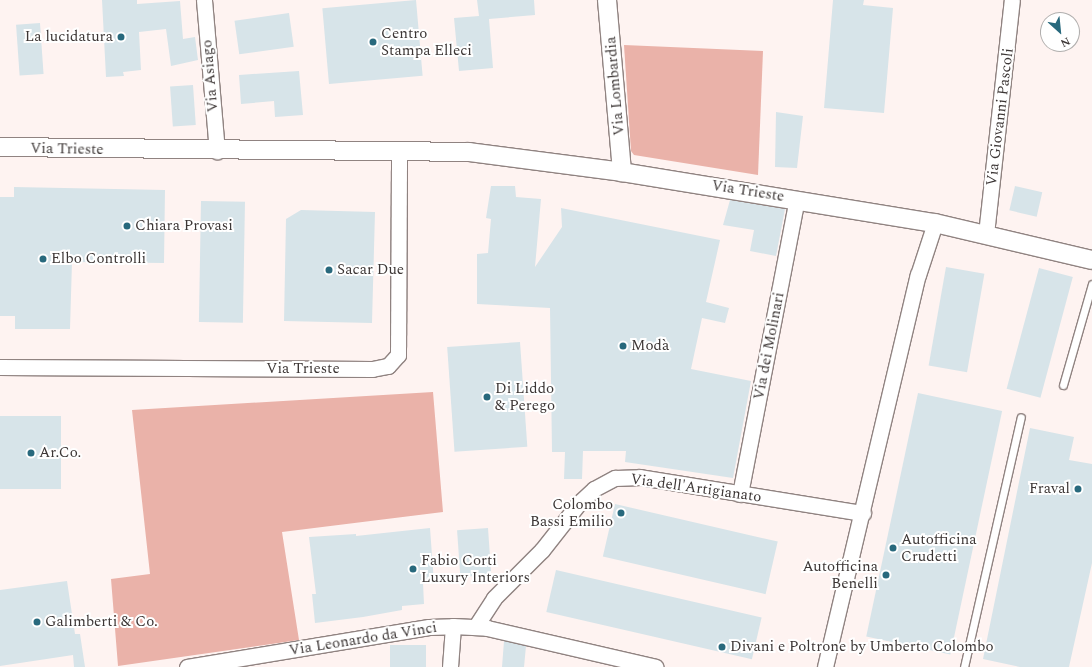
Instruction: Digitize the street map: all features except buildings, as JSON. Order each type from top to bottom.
[{"type":"street","name":"Via Asiago","points":[[204,0],[217,151]]},
{"type":"street","name":"Via Lombardia","points":[[607,0],[622,172]]},
{"type":"street","name":"Via Giovanni Pascoli","points":[[986,234],[1012,0]]},
{"type":"street","name":"Via Trieste","points":[[0,147],[217,151],[469,152],[622,172],[797,199],[935,223],[1092,260]]},
{"type":"street","name":"Via Trieste","points":[[0,367],[372,369],[388,366],[398,355],[399,152]]},
{"type":"street","name":"Via dei Molinari","points":[[740,494],[797,199]]},
{"type":"street","points":[[826,667],[918,275],[935,223]]},
{"type":"street","name":"Via dell'Artigianato","points":[[476,626],[494,598],[542,550],[579,504],[594,489],[615,478],[640,477],[863,513]]},
{"type":"street","name":"Via Leonardo da Vinci","points":[[186,667],[429,626],[476,626],[656,667]]},
{"type":"street","points":[[450,667],[453,626]]},
{"type":"lane","points":[[1063,385],[1092,284]]},
{"type":"lane","points":[[964,667],[1021,417]]},
{"type":"shaded area","points":[[624,45],[763,51],[758,175],[634,155],[631,151]]},
{"type":"shaded area","points":[[433,392],[443,512],[282,532],[299,640],[118,666],[111,579],[150,574],[132,410]]},
{"type":"place","name":"La lucidatura","points":[[121,37]]},
{"type":"place","name":"Centro Stampa Elleci","points":[[373,42]]},
{"type":"place","name":"Chiara Provasi","points":[[127,226]]},
{"type":"place","name":"Elbo Controlli","points":[[43,259]]},
{"type":"place","name":"Sacar Due","points":[[329,270]]},
{"type":"place","name":"Modà","points":[[623,346]]},
{"type":"place","name":"Di Liddo & Perego","points":[[487,397]]},
{"type":"place","name":"Ar.Co.","points":[[31,453]]},
{"type":"place","name":"Fraval","points":[[1078,489]]},
{"type":"place","name":"Colombo Bassi Emilio","points":[[621,513]]},
{"type":"place","name":"Autofficina Crudetti","points":[[893,548]]},
{"type":"place","name":"Fabio Corti Luxury Interiors","points":[[413,569]]},
{"type":"place","name":"Autofficina Benelli","points":[[886,575]]},
{"type":"place","name":"Galimberti & Co.","points":[[37,622]]},
{"type":"place","name":"Divani e Poltrone by Umberto Colombo","points":[[722,647]]}]
